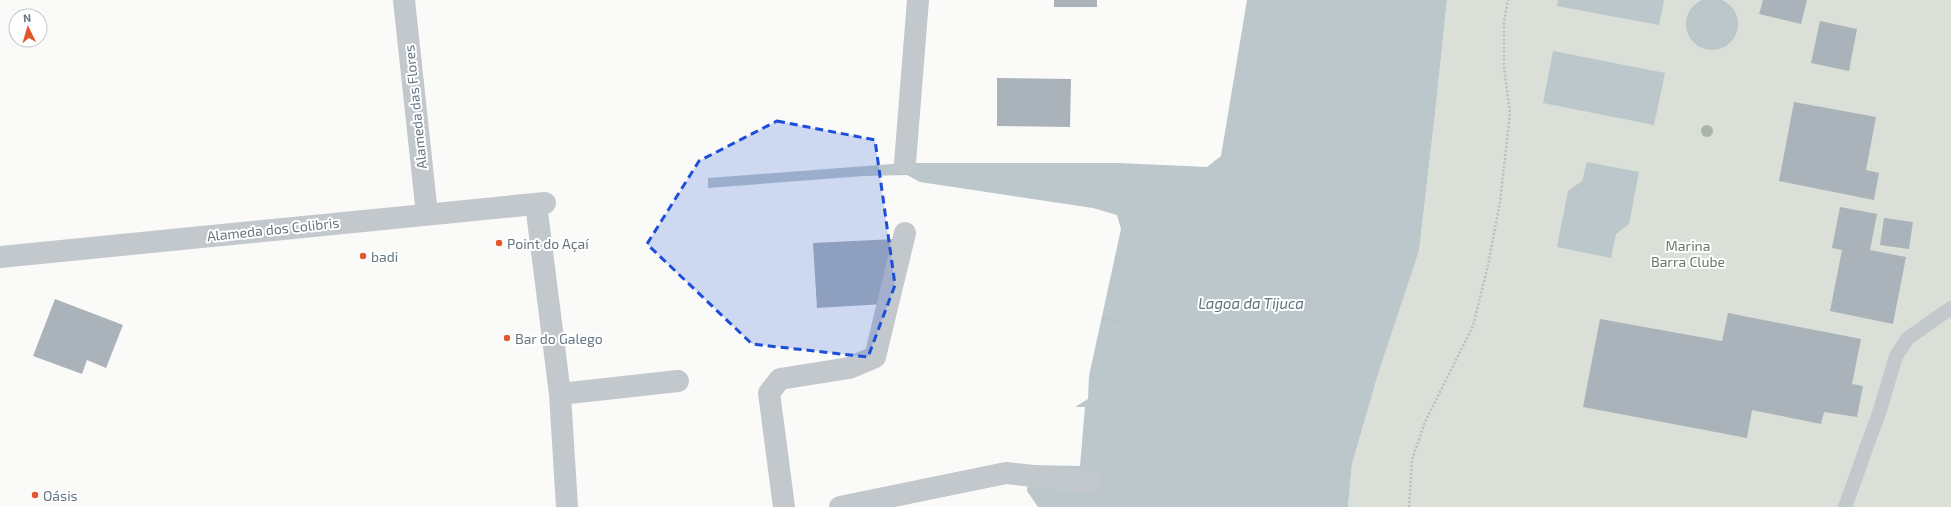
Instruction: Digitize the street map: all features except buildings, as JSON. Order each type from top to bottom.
[{"type":"street","name":"Alameda das Flores","points":[[404,0],[427,214]]},
{"type":"street","points":[[905,164],[918,0]]},
{"type":"street","name":"Alameda dos Colibris","points":[[0,257],[541,204],[560,394]]},
{"type":"street","points":[[784,507],[769,394],[780,379],[849,368],[875,357],[905,233]]},
{"type":"street","points":[[567,507],[560,394],[678,381]]},
{"type":"street","points":[[840,507],[865,504],[1006,473],[1090,482]]},
{"type":"lane","points":[[1845,507],[1880,410],[1896,356],[1908,338],[1951,308]]},
{"type":"path","points":[[1409,507],[1412,460],[1425,422],[1473,326],[1488,265],[1500,202],[1510,113],[1504,68],[1504,22],[1508,0]]},
{"type":"path","points":[[1115,257],[1134,261]]},
{"type":"path","points":[[1102,318],[1129,324]]},
{"type":"highlighted area","points":[[777,121],[875,140],[895,285],[868,357],[752,344],[647,244],[699,161]]},
{"type":"green space","name":"Marina Barra Clube","points":[[1447,0],[1951,0],[1951,507],[1348,507],[1352,464],[1379,371],[1419,251]]},
{"type":"water","points":[[1707,-2],[1717,-2],[1726,2],[1734,10],[1738,19],[1738,29],[1734,38],[1726,46],[1717,50],[1707,50],[1698,46],[1690,38],[1686,29],[1686,19],[1690,10],[1698,2]]},
{"type":"water","name":"Lagoa da Tijuca","points":[[1247,0],[1447,0],[1419,251],[1379,371],[1352,464],[1348,507],[1038,507],[1027,491],[1029,465],[1080,466],[1085,407],[1075,407],[1088,399],[1089,376],[1121,229],[1117,215],[1093,208],[920,182],[907,175],[864,176],[708,188],[708,178],[905,163],[1118,163],[1207,167],[1221,156]]},
{"type":"water","points":[[1558,0],[1664,0],[1659,25],[1557,6]]},
{"type":"water","points":[[1553,51],[1665,73],[1654,125],[1543,103]]},
{"type":"water","points":[[1587,162],[1639,172],[1629,224],[1616,234],[1611,258],[1557,247],[1568,191],[1582,181]]},
{"type":"place","name":"Point do Açaí","points":[[499,243]]},
{"type":"place","name":"badi","points":[[363,256]]},
{"type":"place","name":"Bar do Galego","points":[[507,338]]},
{"type":"place","name":"Oásis","points":[[35,495]]}]
